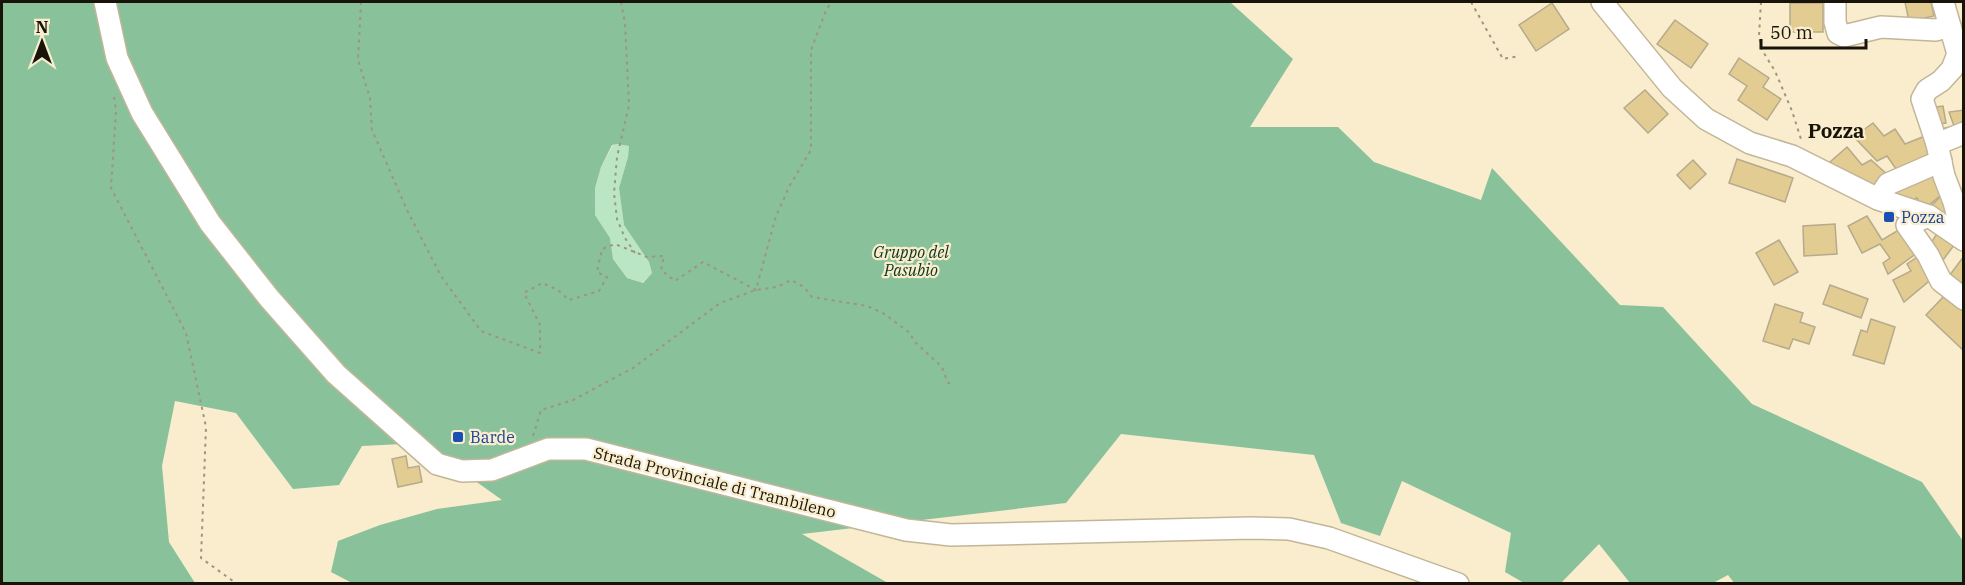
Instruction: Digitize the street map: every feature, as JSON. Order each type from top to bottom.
[{"type":"street","name":"Strada Provinciale di Trambileno","points":[[105,2],[117,58],[148,123],[210,223],[269,298],[336,374],[437,464],[462,471],[492,470],[548,448],[586,449],[906,530],[951,535],[1289,529],[1329,538],[1458,584]]},
{"type":"street","points":[[1602,2],[1672,88],[1706,119],[1750,143],[1792,156],[1878,199],[1929,216],[1964,240]]},
{"type":"street","points":[[1835,2],[1835,22],[1838,33],[1844,36],[1881,27],[1936,30],[1950,26]]},
{"type":"street","points":[[1943,2],[1958,54],[1953,69],[1927,90],[1922,99],[1944,176],[1964,233]]},
{"type":"street","points":[[1878,199],[1888,184],[1939,153],[1964,133]]},
{"type":"street","points":[[1929,216],[1907,225],[1928,255],[1941,281],[1964,299]]},
{"type":"path","points":[[361,2],[358,60],[369,98],[372,129],[407,210],[441,276],[481,331],[540,353],[540,325],[524,293],[542,283],[558,290],[570,300],[599,291],[607,277],[597,272],[602,249],[615,244],[647,257],[664,256],[662,270],[675,281],[703,262],[756,290]]},
{"type":"path","points":[[621,2],[625,23],[629,105],[617,157],[614,192],[617,219],[625,238],[635,252]]},
{"type":"path","points":[[756,290],[776,216],[790,185],[811,150],[811,50],[827,8],[833,2]]},
{"type":"path","points":[[1471,2],[1503,59],[1519,56]]},
{"type":"path","points":[[1761,2],[1759,36],[1762,50],[1775,71],[1792,111],[1801,138],[1801,161]]},
{"type":"path","points":[[113,89],[116,111],[111,188],[186,333],[206,427],[201,558],[237,584]]},
{"type":"path","points":[[527,457],[541,410],[573,400],[633,368],[720,303],[756,290],[777,287],[791,280],[804,287],[812,297],[867,306],[883,314],[910,333],[914,341],[942,367],[952,387]]},
{"type":"green space","name":"Gruppo del Pasubio","points":[[2,2],[1230,2],[1293,59],[1250,127],[1338,127],[1374,162],[1481,200],[1492,168],[1620,305],[1663,307],[1752,404],[1922,482],[1963,541],[1963,583],[1735,584],[1728,575],[1713,583],[1630,583],[1599,544],[1561,583],[1524,583],[1505,572],[1511,533],[1402,481],[1380,536],[1341,523],[1314,455],[1121,434],[1066,503],[802,534],[888,583],[352,583],[331,572],[338,541],[380,525],[437,509],[502,500],[422,443],[362,446],[339,485],[293,489],[236,413],[175,401],[162,466],[169,542],[195,583],[2,583]],"holes":[[[612,145],[629,146],[619,188],[624,225],[649,262],[652,273],[643,283],[627,278],[613,259],[610,238],[595,215],[595,188],[601,167]]]},
{"type":"green space","points":[[613,145],[629,146],[619,188],[624,225],[649,262],[652,273],[642,283],[627,278],[613,259],[610,238],[595,215],[595,188],[601,167]]},
{"type":"building","points":[[1905,2],[1931,2],[1934,16],[1909,21]]},
{"type":"building","points":[[1552,3],[1569,29],[1536,51],[1519,25]]},
{"type":"building","points":[[1790,3],[1823,3],[1823,32],[1790,32]]},
{"type":"building","points":[[1675,20],[1708,44],[1691,68],[1657,44]]},
{"type":"building","points":[[1739,58],[1769,78],[1763,87],[1781,99],[1767,120],[1738,100],[1747,86],[1729,74]]},
{"type":"building","points":[[1645,90],[1668,114],[1648,133],[1624,108]]},
{"type":"building","points":[[1943,106],[1946,123],[1932,125],[1929,108]]},
{"type":"building","points":[[1964,110],[1964,131],[1936,130],[1954,126],[1949,112]]},
{"type":"building","points":[[1873,123],[1884,136],[1895,129],[1905,144],[1925,136],[1938,158],[1901,176],[1887,156],[1877,161],[1854,137]]},
{"type":"building","points":[[1847,147],[1862,165],[1871,160],[1889,176],[1876,193],[1829,163]]},
{"type":"building","points":[[1737,159],[1793,178],[1785,202],[1729,183]]},
{"type":"building","points":[[1693,160],[1706,174],[1690,189],[1677,175]]},
{"type":"building","points":[[1936,165],[1946,200],[1940,196],[1923,210],[1917,198],[1899,205],[1890,186]]},
{"type":"building","points":[[1940,197],[1955,219],[1927,210]]},
{"type":"building","points":[[1867,216],[1882,240],[1902,228],[1917,253],[1888,274],[1883,263],[1890,258],[1880,244],[1862,253],[1848,226]]},
{"type":"building","points":[[1835,224],[1837,254],[1804,256],[1803,226]]},
{"type":"building","points":[[1938,232],[1955,244],[1943,260],[1927,249]]},
{"type":"building","points":[[1779,240],[1798,272],[1774,285],[1756,253]]},
{"type":"building","points":[[1920,255],[1934,277],[1904,302],[1893,280],[1911,271],[1907,264]]},
{"type":"building","points":[[1964,256],[1963,292],[1946,280]]},
{"type":"building","points":[[1830,285],[1868,299],[1861,318],[1823,304]]},
{"type":"building","points":[[1947,293],[1964,309],[1964,351],[1926,315]]},
{"type":"building","points":[[1775,304],[1803,313],[1800,322],[1815,327],[1809,344],[1793,339],[1789,349],[1763,341]]},
{"type":"building","points":[[1871,319],[1895,327],[1884,364],[1853,355],[1861,330],[1867,332]]},
{"type":"building","points":[[406,456],[408,468],[419,466],[422,482],[398,487],[392,459]]},
{"type":"place","name":"Pozza","points":[[1889,217]]},
{"type":"place","name":"Barde","points":[[458,437]]},
{"type":"district","name":"Pozza","points":[[1836,130]]}]
